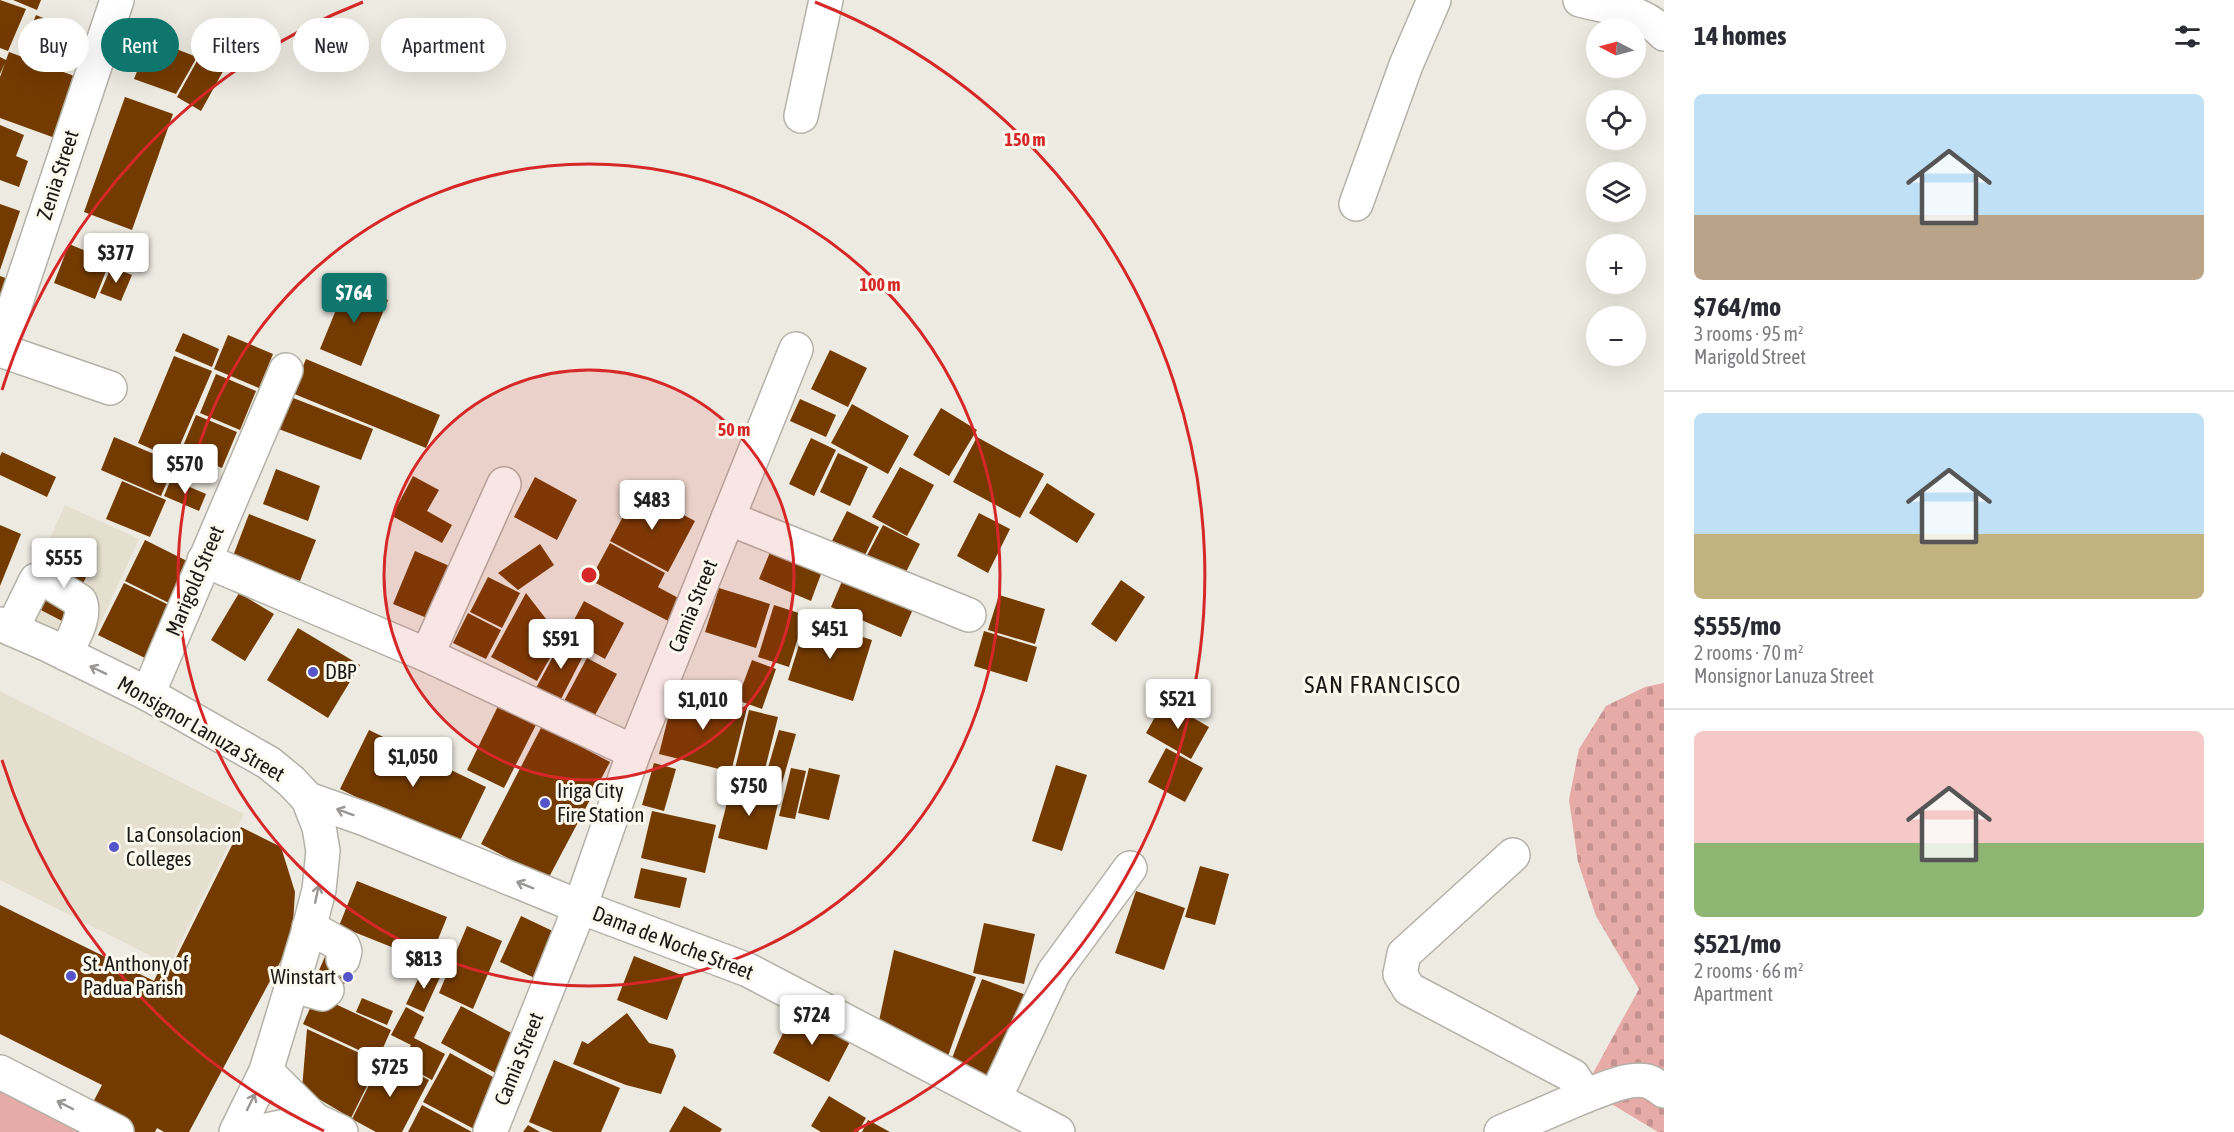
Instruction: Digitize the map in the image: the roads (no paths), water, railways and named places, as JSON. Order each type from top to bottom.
[{"type":"street","name":"Zenia Street","points":[[0,350],[117,0]]},
{"type":"street","points":[[801,116],[826,0]]},
{"type":"street","points":[[1356,204],[1406,65],[1434,0]]},
{"type":"street","points":[[1580,0],[1639,15],[1664,34]]},
{"type":"street","points":[[0,350],[110,388]]},
{"type":"street","name":"Camia Street","points":[[490,1132],[580,907],[634,752],[796,350]]},
{"type":"street","name":"Marigold Street","points":[[148,694],[286,370]]},
{"type":"street","points":[[427,656],[504,484]]},
{"type":"street","points":[[728,518],[969,615]]},
{"type":"street","points":[[204,560],[427,656],[634,752]]},
{"type":"street","points":[[6,627],[36,580],[44,579],[80,601],[83,606],[82,616],[66,654]]},
{"type":"street","name":"Monsignor Lanuza Street","points":[[6,627],[148,694],[269,763],[308,799],[318,827],[323,851],[319,890],[266,1071],[236,1132]]},
{"type":"street","name":"Dama de Noche Street","points":[[308,799],[364,819],[580,907],[748,970],[1058,1132]]},
{"type":"street","points":[[1513,855],[1404,954],[1400,974],[1408,989],[1573,1076],[1580,1087],[1580,1098]]},
{"type":"street","points":[[995,1098],[1054,972],[1130,868]]},
{"type":"street","points":[[309,927],[342,946],[345,951],[343,959]]},
{"type":"street","points":[[291,985],[322,994],[327,990]]},
{"type":"street","points":[[266,1071],[328,1126]]},
{"type":"street","points":[[0,1072],[117,1132]]},
{"type":"street","points":[[1501,1132],[1580,1098],[1629,1082],[1640,1080],[1650,1082],[1664,1091]]},
{"type":"street","points":[[257,1132],[328,1126]]},
{"type":"place","name":"DBP","points":[[313,672]]},
{"type":"place","name":"Iriga City Fire Station","points":[[545,803]]},
{"type":"place","name":"La Consolacion Colleges","points":[[114,847]]},
{"type":"place","name":"St. Anthony of Padua Parish","points":[[71,976]]},
{"type":"place","name":"Winstart","points":[[348,977]]},
{"type":"district","name":"SAN FRANCISCO","points":[[1383,685]]}]
